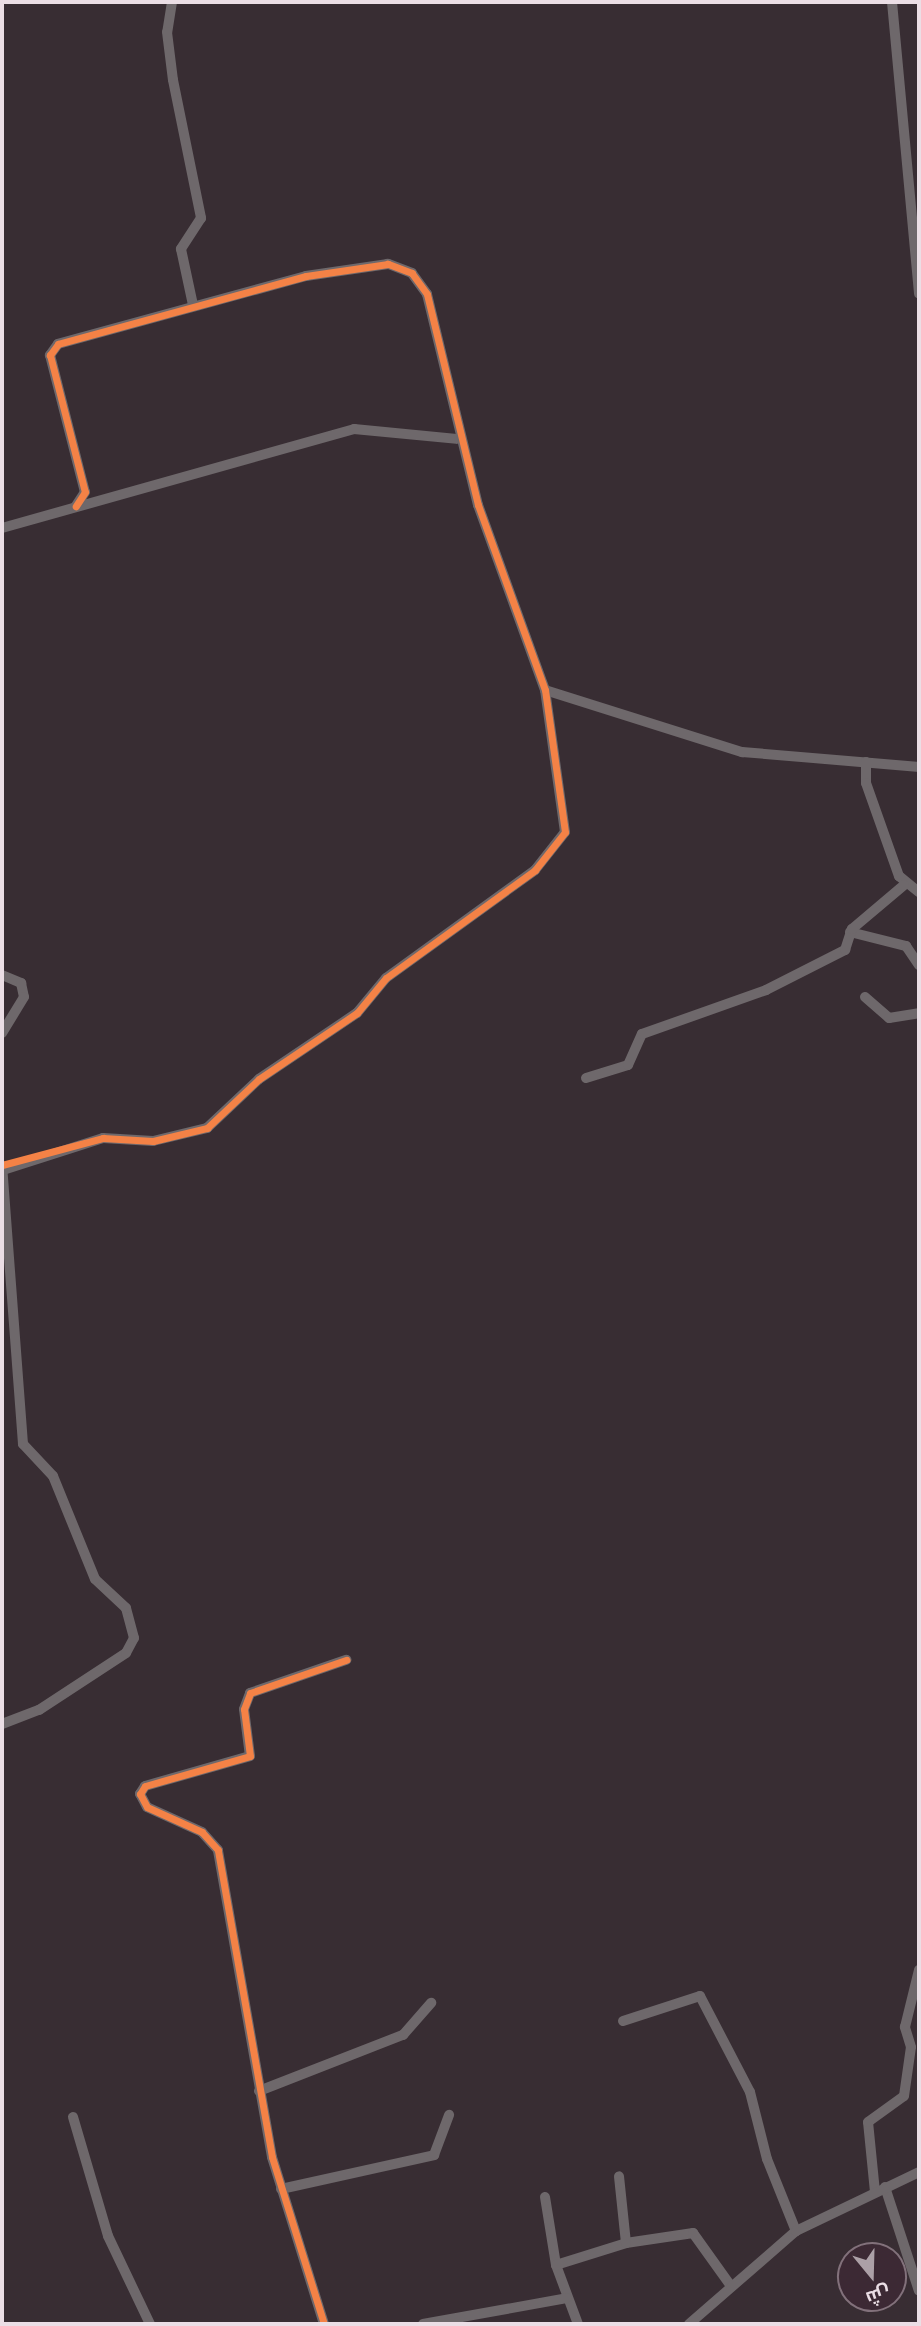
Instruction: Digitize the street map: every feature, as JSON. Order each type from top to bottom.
[{"type":"street","points":[[172,2],[167,32],[173,80],[201,218],[181,249],[192,305]]},
{"type":"street","points":[[892,2],[915,221],[919,294]]},
{"type":"street","points":[[2,1724],[39,1710],[126,1653],[134,1638],[126,1608],[95,1579],[52,1476],[23,1444],[2,1167],[103,1138],[153,1142],[207,1128],[259,1079],[357,1013],[386,978],[535,870],[565,832],[545,690],[522,639],[457,439],[427,294],[407,270],[356,266],[192,305],[51,350],[85,492],[76,506]]},
{"type":"street","points":[[2,527],[354,429],[457,439]]},
{"type":"street","points":[[545,690],[742,752],[919,767]]},
{"type":"street","points":[[866,762],[866,783],[904,885],[919,892]]},
{"type":"street","points":[[586,1078],[628,1065],[642,1034],[766,990],[845,950],[850,932],[904,885]]},
{"type":"street","points":[[850,932],[906,946],[919,965]]},
{"type":"street","points":[[2,975],[21,984],[24,997],[2,1033]]},
{"type":"street","points":[[866,997],[888,1018],[919,1013]]},
{"type":"street","points":[[324,2324],[281,2189],[259,2091],[218,1850],[202,1832],[147,1807],[140,1794],[145,1786],[250,1756],[244,1709],[250,1693],[346,1660]]},
{"type":"street","points":[[875,2192],[868,2122],[904,2096],[911,2047],[905,2027],[919,1970]]},
{"type":"street","points":[[623,2021],[700,1996],[750,2092],[769,2166],[796,2231]]},
{"type":"street","points":[[259,2091],[403,2035],[431,2003]]},
{"type":"street","points":[[281,2189],[434,2155],[449,2115]]},
{"type":"street","points":[[73,2117],[108,2236],[150,2324]]},
{"type":"street","points":[[689,2324],[796,2231],[919,2172]]},
{"type":"street","points":[[620,2176],[626,2243]]},
{"type":"street","points":[[885,2187],[919,2291]]},
{"type":"street","points":[[545,2197],[556,2265],[578,2324]]},
{"type":"street","points":[[556,2265],[626,2243],[693,2232],[731,2286]]},
{"type":"street","points":[[423,2324],[567,2298]]},
{"type":"cycle path","points":[[2,1165],[103,1138],[153,1141],[207,1128],[259,1079],[357,1013],[386,978],[535,870],[565,832],[545,690],[478,505],[427,294],[412,273],[388,264],[306,276],[58,344],[50,355],[85,492],[76,506]]},
{"type":"cycle path","points":[[324,2324],[272,2157],[218,1850],[202,1832],[147,1807],[140,1794],[145,1786],[250,1756],[244,1709],[250,1693],[346,1660]]}]
